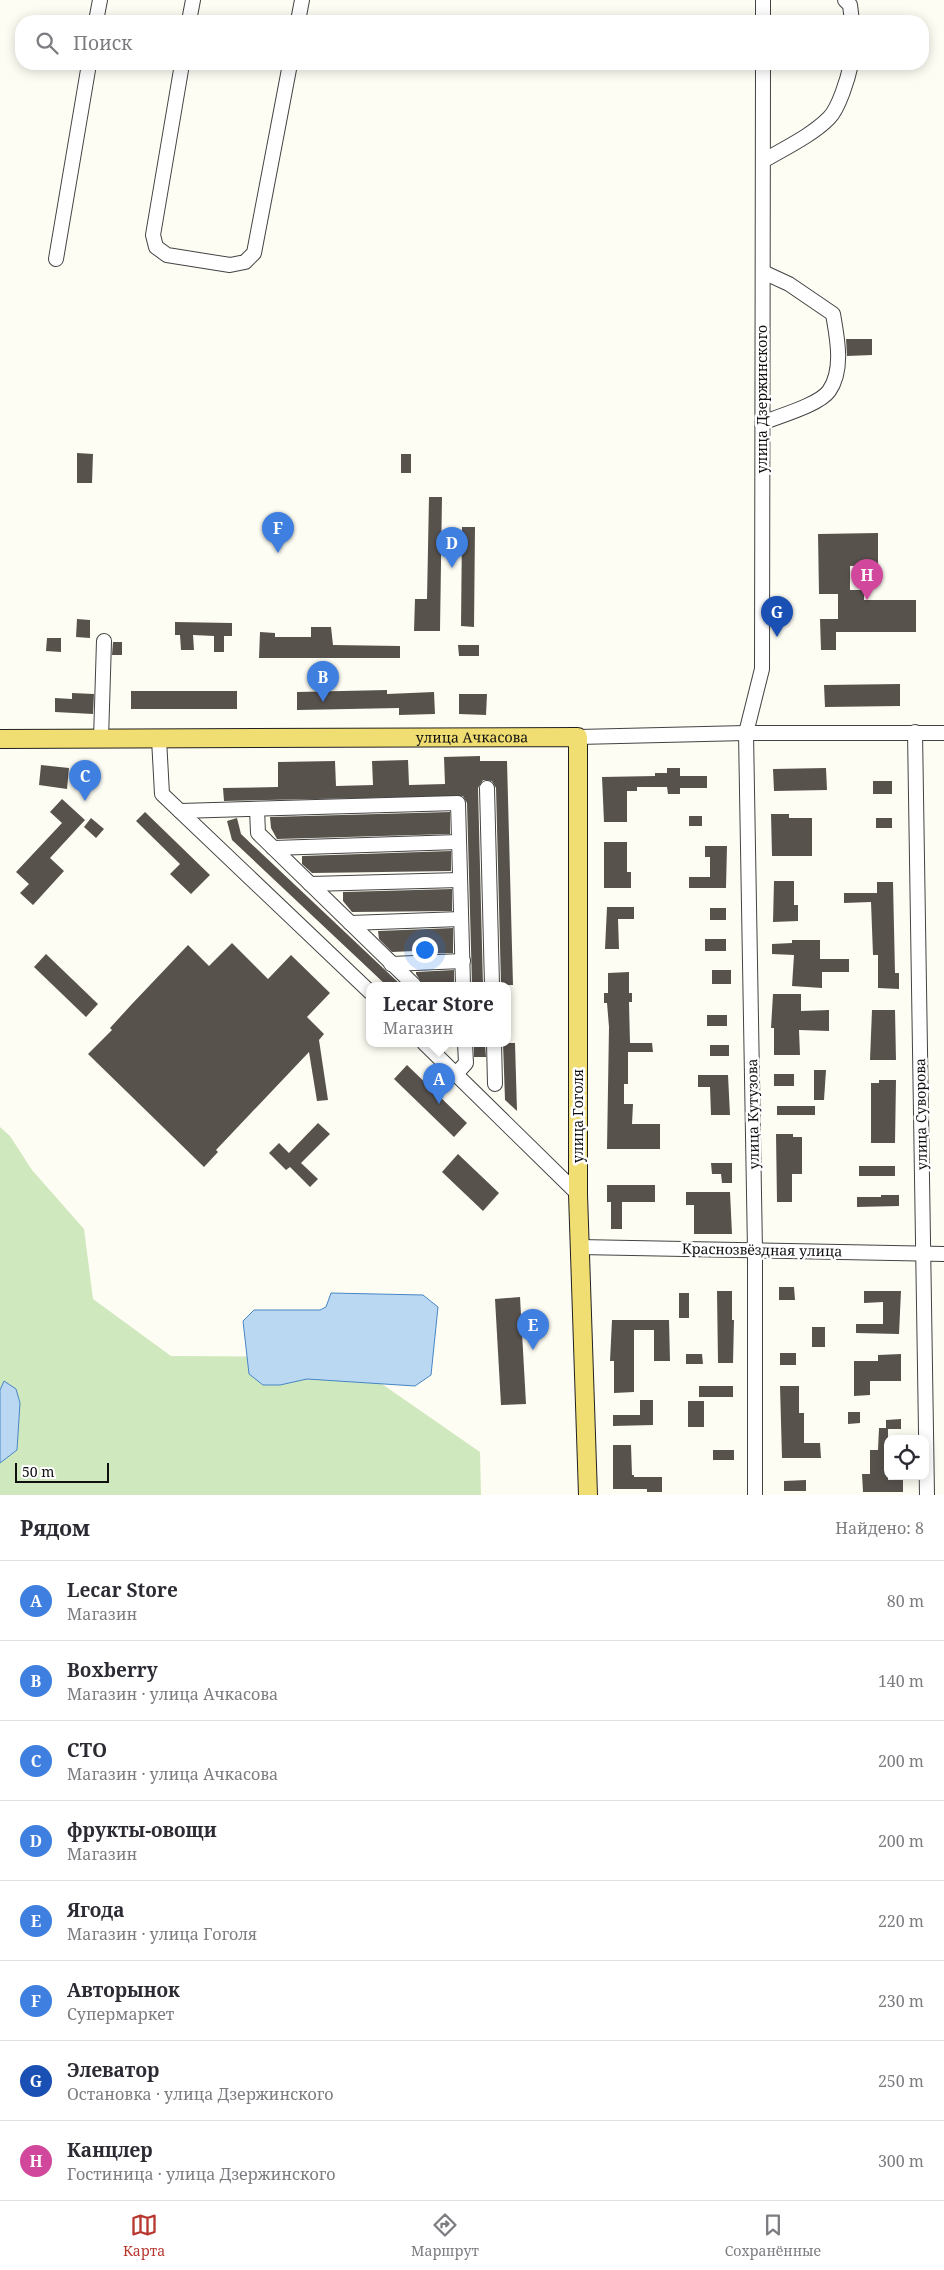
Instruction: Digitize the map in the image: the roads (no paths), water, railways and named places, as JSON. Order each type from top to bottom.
[{"type":"main road","name":"улица Ачкасова","points":[[0,739],[578,737]]},
{"type":"main road","name":"улица Гоголя","points":[[578,737],[578,1194],[588,1495]]},
{"type":"street","points":[[97,15],[100,0]]},
{"type":"street","points":[[191,15],[193,0]]},
{"type":"street","points":[[299,15],[302,0]]},
{"type":"street","points":[[763,0],[763,15]]},
{"type":"street","points":[[845,0],[850,5],[851,15]]},
{"type":"street","points":[[56,259],[88,70]]},
{"type":"street","points":[[181,70],[153,235],[156,247],[167,255],[230,265],[245,262],[254,253],[289,70]]},
{"type":"street","name":"улица Дзержинского","points":[[746,733],[762,669],[763,70]]},
{"type":"street","points":[[763,161],[805,136],[830,117],[848,79],[850,70]]},
{"type":"street","points":[[762,422],[813,402],[829,391],[838,366],[833,314],[789,284],[763,272]]},
{"type":"street","points":[[101,739],[104,641]]},
{"type":"street","name":"улица Суворова","points":[[915,732],[928,1495]]},
{"type":"street","name":"улица Ачкасова","points":[[578,737],[746,733],[944,733]]},
{"type":"street","name":"улица Кутузова","points":[[746,733],[755,1250],[755,1495]]},
{"type":"street","points":[[159,739],[162,794],[366,988]]},
{"type":"street","points":[[487,788],[492,982]]},
{"type":"street","points":[[180,811],[458,803],[463,982]]},
{"type":"street","points":[[257,809],[258,833],[411,982]]},
{"type":"street","points":[[273,848],[459,842]]},
{"type":"street","points":[[310,884],[460,880]]},
{"type":"street","points":[[350,923],[461,919]]},
{"type":"street","points":[[391,964],[463,961]]},
{"type":"street","points":[[428,1047],[578,1194]]},
{"type":"street","points":[[456,1074],[466,1063],[465,1047]]},
{"type":"street","points":[[494,1047],[495,1084]]},
{"type":"street","name":"Краснозвёздная улица","points":[[579,1248],[944,1254]]},
{"type":"water","points":[[331,1293],[423,1295],[438,1307],[431,1375],[415,1386],[307,1379],[280,1385],[263,1385],[249,1374],[243,1321],[254,1310],[320,1310],[326,1307]]},
{"type":"water","points":[[4,1381],[16,1389],[20,1403],[17,1450],[0,1463],[0,1390]]},
{"type":"place","name":"Авторынок","points":[[278,553]]},
{"type":"place","name":"фрукты-овощи","points":[[452,568]]},
{"type":"place","name":"Канцлер","points":[[867,600]]},
{"type":"place","name":"Элеватор","points":[[777,637]]},
{"type":"place","name":"Boxberry","points":[[323,702]]},
{"type":"place","name":"СТО","points":[[85,801]]},
{"type":"place","name":"Lecar Store","points":[[439,1104]]},
{"type":"place","name":"Ягода","points":[[533,1350]]}]
